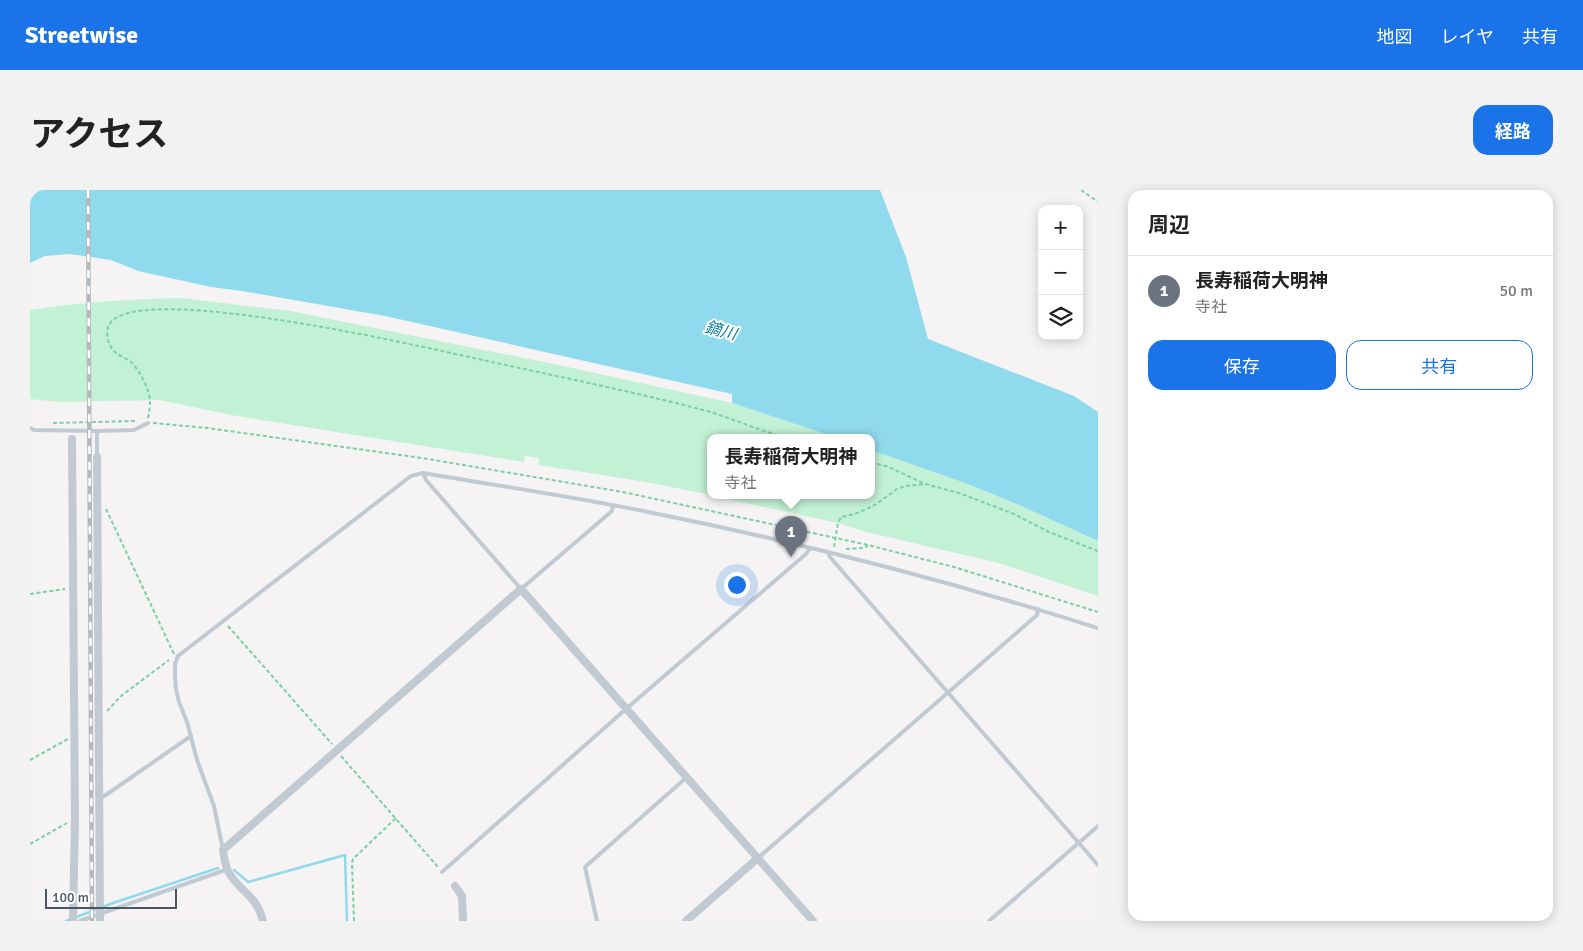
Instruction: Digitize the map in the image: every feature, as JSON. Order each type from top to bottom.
[{"type":"street","points":[[72,438],[73,921]]},
{"type":"street","points":[[97,457],[100,917]]},
{"type":"street","points":[[263,921],[255,901],[234,880],[228,870],[223,850],[521,589],[813,921]]},
{"type":"street","points":[[686,921],[758,858]]},
{"type":"street","points":[[455,886],[462,896],[463,921]]},
{"type":"lane","points":[[30,428],[34,430],[134,430],[148,423]]},
{"type":"lane","points":[[97,431],[97,457]]},
{"type":"lane","points":[[422,473],[426,480],[521,589],[612,511],[613,505]]},
{"type":"lane","points":[[223,850],[214,806],[197,760],[187,722],[178,702],[176,688],[177,658],[411,476],[422,473],[613,505],[707,524],[926,576],[1098,628]]},
{"type":"lane","points":[[442,872],[627,708],[806,554],[810,548]]},
{"type":"lane","points":[[828,552],[830,557],[1098,865]]},
{"type":"lane","points":[[758,858],[1036,615],[1038,609]]},
{"type":"lane","points":[[100,800],[190,736]]},
{"type":"lane","points":[[597,921],[585,867],[687,777]]},
{"type":"lane","points":[[988,921],[1098,826]]},
{"type":"lane","points":[[80,921],[100,917],[228,870]]},
{"type":"path","points":[[1081,190],[1098,202]]},
{"type":"path","points":[[148,423],[150,401],[146,388],[131,362],[114,351],[108,340],[107,332],[109,324],[119,316],[151,309],[191,310],[268,318],[383,338],[641,394],[710,412],[773,434]]},
{"type":"path","points":[[47,424],[128,420]]},
{"type":"path","points":[[875,463],[889,467],[925,484],[959,493],[1005,510],[1049,532],[1098,551]]},
{"type":"path","points":[[834,549],[841,517],[855,514],[875,505],[897,489],[925,484]]},
{"type":"path","points":[[97,497],[103,504],[171,650],[177,658],[167,661],[121,696],[106,712],[98,714]]},
{"type":"path","points":[[30,594],[72,588]]},
{"type":"path","points":[[30,760],[74,736]]},
{"type":"path","points":[[30,844],[74,818]]},
{"type":"path","points":[[354,921],[353,859],[396,818]]},
{"type":"green space","points":[[182,298],[290,311],[559,365],[732,403],[826,434],[707,434],[707,494],[646,482],[539,465],[539,458],[525,456],[524,462],[231,415],[160,400],[59,402],[30,399],[30,310],[106,301]]},
{"type":"green space","points":[[875,451],[965,483],[1098,541],[1098,596],[999,563],[866,532],[838,523],[727,499],[875,499]]},
{"type":"water","name":"鏑川","points":[[30,190],[880,190],[906,257],[928,339],[1074,396],[1098,412],[1098,541],[965,483],[875,451],[875,434],[826,434],[732,403],[732,394],[385,316],[211,287],[138,271],[111,260],[70,254],[45,256],[30,263]]},
{"type":"waterway","points":[[234,870],[248,882],[345,855],[347,921]]},
{"type":"waterway","points":[[66,921],[113,903],[218,868]]},
{"type":"railway","points":[[88,190],[92,921]]},
{"type":"place","name":"長寿稲荷大明神","points":[[791,557]]}]
